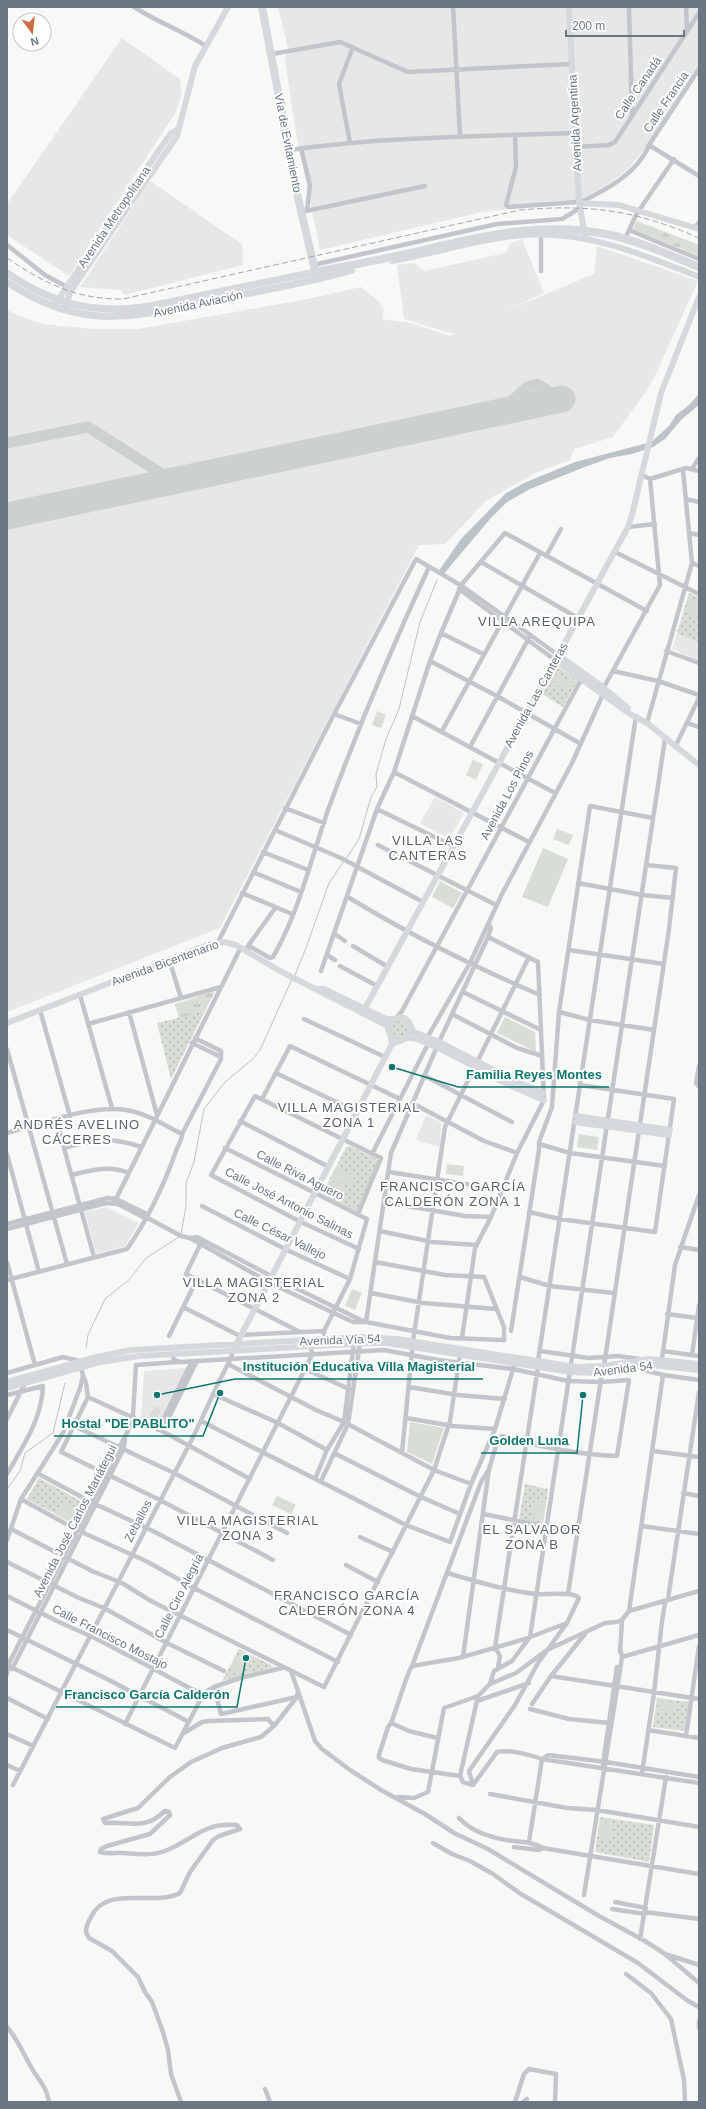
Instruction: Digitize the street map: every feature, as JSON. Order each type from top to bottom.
[{"type":"highway","name":"Vía de Evitamiento","points":[[262,7],[289,150],[304,212],[313,272]]},
{"type":"highway","name":"Avenida Aviación","points":[[313,272],[414,254],[463,240],[556,229],[585,235],[625,239],[699,267]]},
{"type":"highway","name":"Avenida Aviación","points":[[313,272],[389,259]]},
{"type":"main road","name":"Avenida Aviación","points":[[66,307],[134,309],[313,272]]},
{"type":"main road","name":"Avenida Aviación","points":[[7,282],[31,297],[99,317],[134,316],[313,272]]},
{"type":"main road","name":"Avenida Aviación","points":[[7,273],[56,304]]},
{"type":"street","points":[[134,7],[156,20],[188,34],[206,46]]},
{"type":"street","name":"Avenida Metropolitana","points":[[56,304],[70,288],[158,150],[171,133],[178,129],[187,103],[195,66],[228,7]]},
{"type":"street","points":[[453,7],[460,136]]},
{"type":"street","name":"Avenida Argentina","points":[[569,7],[579,204],[585,235]]},
{"type":"street","points":[[629,7],[632,114]]},
{"type":"street","points":[[686,7],[687,32]]},
{"type":"street","name":"Calle Canadá","points":[[576,147],[612,144],[642,101],[699,13]]},
{"type":"street","points":[[272,54],[338,42],[353,47],[408,72],[456,68],[572,64]]},
{"type":"street","points":[[350,143],[339,84],[353,47]]},
{"type":"street","name":"Calle Francia","points":[[313,272],[497,224],[562,218],[579,204],[601,192],[621,178],[636,164],[699,69]]},
{"type":"street","points":[[632,97],[642,101]]},
{"type":"street","points":[[289,150],[350,143],[460,136],[576,133]]},
{"type":"street","points":[[515,135],[516,167],[506,205],[508,207],[579,204],[619,205],[698,226]]},
{"type":"street","points":[[649,145],[674,159],[699,176]]},
{"type":"street","points":[[301,148],[310,186],[304,212],[425,186]]},
{"type":"street","points":[[646,151],[655,148]]},
{"type":"street","points":[[625,239],[640,210],[674,159]]},
{"type":"street","points":[[629,230],[699,259]]},
{"type":"street","points":[[518,233],[541,236],[585,235],[637,252],[699,277]]},
{"type":"street","points":[[541,236],[541,271]]},
{"type":"street","points":[[7,245],[46,275],[70,288]]},
{"type":"street","name":"Avenida Metropolitana","points":[[66,307],[70,288]]},
{"type":"street","name":"Avenida Las Canteras","points":[[364,1010],[525,712],[628,527],[666,376],[699,297]]},
{"type":"street","points":[[692,469],[699,458]]},
{"type":"street","points":[[642,475],[650,479],[683,470],[692,469],[699,471]]},
{"type":"street","points":[[647,724],[666,651],[692,563],[683,470]]},
{"type":"street","points":[[366,1322],[392,1153],[412,1103],[462,992],[496,905],[581,744],[614,671],[660,585],[650,479]]},
{"type":"street","points":[[686,499],[699,502]]},
{"type":"street","points":[[628,527],[655,524]]},
{"type":"street","points":[[546,556],[561,529]]},
{"type":"street","points":[[321,971],[348,897],[377,809],[394,772],[430,661],[460,587],[505,533],[597,585],[647,611]]},
{"type":"street","points":[[689,533],[699,535]]},
{"type":"street","points":[[615,552],[660,576],[699,594]]},
{"type":"street","points":[[442,731],[468,681],[540,553]]},
{"type":"street","points":[[218,942],[334,714],[416,559],[460,587],[504,618],[556,658],[633,712],[675,747],[699,764]]},
{"type":"street","points":[[481,562],[578,618]]},
{"type":"street","points":[[692,563],[699,566]]},
{"type":"street","points":[[243,949],[251,947],[270,958],[273,957],[287,933],[292,914],[361,724],[392,646],[429,567]]},
{"type":"street","points":[[441,633],[483,654]]},
{"type":"street","points":[[470,747],[529,638]]},
{"type":"street","points":[[666,651],[699,664]]},
{"type":"street","points":[[430,661],[497,696],[581,744]]},
{"type":"street","points":[[614,671],[658,681],[699,695]]},
{"type":"street","name":"Avenida Los Pinos","points":[[399,1016],[582,676]]},
{"type":"street","points":[[675,747],[699,698]]},
{"type":"street","points":[[334,714],[361,724]]},
{"type":"street","points":[[412,716],[555,793]]},
{"type":"street","points":[[498,1668],[500,1656],[495,1648],[636,716]]},
{"type":"street","points":[[687,723],[699,726]]},
{"type":"street","points":[[490,1684],[492,1675],[498,1668],[512,1661],[530,1637],[665,739]]},
{"type":"street","points":[[394,772],[472,811],[529,842]]},
{"type":"street","points":[[512,1331],[539,1144],[552,1107],[560,1012],[590,806],[654,818]]},
{"type":"street","points":[[286,808],[324,824]]},
{"type":"street","points":[[377,809],[452,846]]},
{"type":"street","points":[[275,830],[317,847],[423,902]]},
{"type":"street","points":[[378,845],[438,874],[496,905]]},
{"type":"street","points":[[263,852],[308,870]]},
{"type":"street","points":[[568,1594],[579,1533],[664,964],[676,868],[646,865]]},
{"type":"street","points":[[253,872],[301,892]]},
{"type":"street","points":[[578,883],[642,895],[672,898]]},
{"type":"street","points":[[242,893],[292,914]]},
{"type":"street","points":[[348,897],[437,946],[540,995]]},
{"type":"street","points":[[115,1201],[221,987],[243,949],[276,907]]},
{"type":"street","points":[[372,1154],[427,1041],[488,937],[491,928],[489,924]]},
{"type":"street","points":[[335,934],[345,941]]},
{"type":"street","points":[[462,1338],[477,1245],[491,1217],[517,1153],[544,1100],[538,962],[488,937]]},
{"type":"street","name":"Avenida Bicentenario","points":[[7,1023],[218,942],[229,943],[243,949],[271,966],[318,989],[324,989],[364,1010],[386,1019],[399,1016]]},
{"type":"street","points":[[353,946],[388,967]]},
{"type":"street","points":[[569,950],[664,964]]},
{"type":"street","points":[[327,955],[335,960]]},
{"type":"street","points":[[402,1453],[414,1333],[447,1122],[529,957]]},
{"type":"street","points":[[169,960],[181,998]]},
{"type":"street","points":[[340,966],[377,986]]},
{"type":"street","points":[[88,1024],[221,987]]},
{"type":"street","points":[[462,992],[541,1030]]},
{"type":"street","points":[[80,995],[112,1108]]},
{"type":"street","points":[[40,1010],[70,1116]]},
{"type":"street","name":"Avenida Bicentenario","points":[[364,1010],[388,1026]]},
{"type":"street","points":[[129,1012],[158,1115]]},
{"type":"street","points":[[560,1012],[590,1020],[654,1030]]},
{"type":"street","points":[[452,1014],[517,1048],[542,1056]]},
{"type":"street","points":[[392,1044],[388,1026],[399,1016],[408,1020],[414,1032],[427,1041]]},
{"type":"street","points":[[304,1019],[385,1057]]},
{"type":"street","points":[[408,1038],[412,1029]]},
{"type":"street","points":[[390,1037],[399,1041]]},
{"type":"street","points":[[233,1351],[287,1250],[392,1044],[412,1037],[438,1045],[476,1065],[508,1085],[544,1100]]},
{"type":"street","points":[[9,1279],[127,1249],[146,1217],[171,1167],[182,1139],[182,1134],[221,1057],[220,1052],[195,1038]]},
{"type":"street","points":[[192,1043],[221,1057]]},
{"type":"street","points":[[262,1100],[290,1046],[400,1099]]},
{"type":"street","points":[[7,1049],[67,1264]]},
{"type":"street","points":[[476,1065],[543,1093]]},
{"type":"street","points":[[699,1066],[696,1083],[699,1086]]},
{"type":"street","points":[[276,1073],[357,1112]]},
{"type":"street","points":[[424,1076],[512,1122]]},
{"type":"street","points":[[529,1212],[560,1219],[655,1232],[674,1099],[580,1085]]},
{"type":"street","points":[[225,1148],[255,1096],[381,1158],[358,1214]]},
{"type":"street","points":[[412,1103],[494,1146],[517,1153]]},
{"type":"street","points":[[7,1133],[94,1110],[112,1108],[132,1111],[155,1120],[182,1134]]},
{"type":"street","points":[[575,1119],[670,1133]]},
{"type":"street","points":[[56,1120],[94,1257]]},
{"type":"street","points":[[240,1121],[329,1167]]},
{"type":"street","points":[[64,1148],[109,1139],[123,1141],[141,1147]]},
{"type":"street","points":[[539,1144],[570,1153],[665,1166]]},
{"type":"street","name":"Calle José Antonio Salinas","points":[[225,1148],[211,1175],[301,1222],[359,1250]]},
{"type":"street","name":"Calle Riva Aguero","points":[[225,1148],[315,1195],[367,1219],[359,1250]]},
{"type":"street","points":[[7,1154],[39,1272]]},
{"type":"street","points":[[72,1175],[104,1168],[116,1169],[129,1173]]},
{"type":"street","points":[[389,1172],[437,1181],[478,1186],[504,1187]]},
{"type":"street","points":[[662,1359],[667,1314],[675,1265],[699,1195]]},
{"type":"street","points":[[7,1224],[53,1214],[108,1198],[145,1213],[146,1217],[181,1236],[190,1238],[197,1237],[333,1313],[355,1323],[366,1322]]},
{"type":"street","points":[[384,1202],[465,1216],[491,1217]]},
{"type":"street","name":"Calle César Vallejo","points":[[202,1206],[287,1250],[350,1280]]},
{"type":"street","points":[[692,1216],[699,1217]]},
{"type":"street","points":[[7,1229],[25,1221]]},
{"type":"street","points":[[380,1231],[428,1241],[477,1245]]},
{"type":"street","points":[[190,1238],[200,1245],[271,1279],[366,1322],[414,1333],[462,1338],[504,1340],[504,1327],[484,1276],[445,1275],[375,1262]]},
{"type":"street","points":[[200,1245],[186,1274],[300,1332]]},
{"type":"street","points":[[680,1247],[699,1250]]},
{"type":"street","points":[[325,1340],[324,1331],[350,1280],[359,1250]]},
{"type":"street","points":[[7,1262],[9,1279],[35,1365]]},
{"type":"street","points":[[520,1277],[550,1286],[582,1288],[614,1293]]},
{"type":"street","points":[[169,1336],[197,1279]]},
{"type":"street","points":[[371,1292],[419,1302],[496,1309]]},
{"type":"street","points":[[692,1355],[699,1305]]},
{"type":"street","points":[[183,1307],[238,1335],[324,1331]]},
{"type":"street","points":[[667,1314],[697,1318]]},
{"type":"street","name":"Avenida Vía 54","points":[[7,1383],[131,1350],[371,1337],[570,1369]]},
{"type":"street","points":[[321,1481],[346,1423],[357,1352],[357,1343]]},
{"type":"street","name":"Avenida Vía 54","points":[[7,1383],[25,1383],[80,1364],[118,1358],[357,1343],[413,1344],[460,1355],[514,1365]]},
{"type":"street","points":[[311,1347],[312,1355]]},
{"type":"street","name":"Avenida Vía 54","points":[[134,1419],[136,1365],[195,1361],[229,1362],[384,1350],[459,1362],[514,1365],[538,1364]]},
{"type":"street","name":"Zeballos","points":[[13,1784],[63,1692],[104,1608],[188,1447],[233,1351]]},
{"type":"street","points":[[540,1351],[572,1356],[604,1358],[618,1356],[643,1359],[662,1359],[699,1364]]},
{"type":"street","points":[[663,1351],[699,1356]]},
{"type":"street","points":[[315,1479],[327,1450],[346,1423],[349,1389],[357,1352]]},
{"type":"street","points":[[172,1354],[174,1360],[180,1362]]},
{"type":"street","name":"Calle Ciro Alegría","points":[[125,1724],[312,1355]]},
{"type":"street","points":[[11,1529],[65,1558],[118,1582],[282,1668],[324,1687],[352,1635],[434,1470],[449,1425],[460,1355]]},
{"type":"street","points":[[7,1373],[63,1357],[80,1364],[86,1383],[88,1397],[61,1452],[160,1500],[273,1560]]},
{"type":"street","points":[[603,1370],[643,1359]]},
{"type":"street","points":[[160,1430],[195,1361]]},
{"type":"street","points":[[229,1362],[316,1410],[346,1423],[434,1470],[471,1484]]},
{"type":"street","points":[[201,1421],[264,1451],[315,1479],[406,1525],[450,1542],[471,1484],[495,1429],[514,1365],[536,1375],[568,1381],[601,1382],[629,1380],[617,1456],[590,1456],[558,1451],[500,1437],[489,1469],[462,1657]]},
{"type":"street","name":"Avenida 54","points":[[570,1369],[603,1370],[659,1365],[699,1370]]},
{"type":"street","points":[[634,1367],[663,1375],[699,1380]]},
{"type":"street","points":[[305,1369],[349,1389]]},
{"type":"street","points":[[473,1786],[463,1782],[460,1776],[478,1698],[490,1684],[516,1673],[547,1650],[564,1644],[605,1623],[622,1620],[629,1611],[663,1375]]},
{"type":"street","points":[[7,1540],[21,1499],[63,1434],[83,1376]]},
{"type":"street","points":[[7,1420],[25,1383]]},
{"type":"street","points":[[7,1395],[43,1386],[42,1401],[30,1434],[7,1474]]},
{"type":"street","points":[[409,1387],[454,1395],[505,1398]]},
{"type":"street","points":[[642,1770],[654,1692],[662,1621],[668,1599],[679,1531],[683,1493],[697,1419],[699,1392]]},
{"type":"street","points":[[213,1394],[278,1424],[327,1450]]},
{"type":"street","points":[[88,1397],[160,1430],[188,1447],[250,1479]]},
{"type":"street","points":[[406,1418],[449,1425],[495,1429]]},
{"type":"street","name":"Avenida José Carlos Mariátegui","points":[[7,1673],[7,1665],[24,1639],[52,1585],[77,1530],[93,1503],[134,1419]]},
{"type":"street","points":[[74,1426],[174,1473],[287,1533]]},
{"type":"street","points":[[653,1451],[699,1457]]},
{"type":"street","points":[[334,1453],[421,1497],[460,1514]]},
{"type":"street","points":[[460,1776],[411,1769],[379,1758],[388,1727],[391,1723],[409,1669],[412,1666],[481,1482],[489,1469]]},
{"type":"street","points":[[37,1473],[93,1503],[146,1527],[352,1635]]},
{"type":"street","points":[[683,1493],[699,1496]]},
{"type":"street","points":[[21,1499],[77,1530],[132,1554],[194,1588],[338,1662]]},
{"type":"street","name":"Avenida José Carlos Mariátegui","points":[[65,1558],[82,1532],[93,1503]]},
{"type":"street","points":[[483,1514],[547,1528],[579,1533]]},
{"type":"street","points":[[642,1526],[699,1534]]},
{"type":"street","points":[[360,1537],[393,1552]]},
{"type":"street","points":[[7,1562],[52,1585],[104,1608],[167,1643],[224,1671]]},
{"type":"street","points":[[346,1565],[378,1582]]},
{"type":"street","points":[[447,1573],[474,1581],[537,1594],[568,1594],[578,1596],[579,1600],[567,1623],[547,1650],[515,1706],[469,1771],[473,1786]]},
{"type":"street","points":[[629,1611],[699,1591]]},
{"type":"street","name":"Calle Francisco Mostajo","points":[[7,1596],[90,1636],[201,1694],[204,1693]]},
{"type":"street","points":[[584,1895],[621,1651],[622,1620]]},
{"type":"street","points":[[412,1666],[462,1657],[495,1648],[567,1623]]},
{"type":"street","points":[[7,1630],[77,1664],[189,1722]]},
{"type":"street","points":[[532,1704],[551,1676],[587,1631]]},
{"type":"street","points":[[622,1657],[699,1635]]},
{"type":"street","name":"Avenida José Carlos Mariátegui","points":[[7,1673],[13,1668],[24,1639]]},
{"type":"street","points":[[686,1736],[699,1646]]},
{"type":"street","points":[[616,1687],[622,1657],[621,1651]]},
{"type":"street","points":[[7,1665],[175,1748],[204,1693],[214,1687],[282,1668]]},
{"type":"street","points":[[291,1671],[297,1694],[315,1740],[322,1749],[350,1770],[439,1822],[454,1834],[488,1849],[665,1954],[699,1983]]},
{"type":"street","points":[[551,1676],[699,1699]]},
{"type":"street","points":[[394,1796],[414,1798],[425,1795],[428,1792],[437,1738],[444,1708],[529,1683]]},
{"type":"street","points":[[214,1687],[221,1714],[297,1694]]},
{"type":"street","points":[[181,2102],[171,2074],[168,2050],[163,2032],[152,2002],[145,1992],[138,1977],[112,1951],[89,1938],[86,1929],[93,1912],[111,1900],[121,1898],[161,1897],[180,1893],[190,1872],[213,1840],[218,1836],[239,1830],[240,1828],[224,1824],[206,1828],[170,1849],[156,1853],[104,1853],[100,1850],[104,1847],[150,1834],[170,1815],[169,1812],[165,1811],[158,1819],[143,1824],[105,1823],[103,1819],[138,1808],[170,1777],[190,1762],[222,1748],[261,1737],[274,1726],[297,1694]]},
{"type":"street","points":[[7,1698],[48,1719]]},
{"type":"street","points":[[530,1709],[569,1719],[610,1723]]},
{"type":"street","points":[[184,1733],[202,1722],[233,1718],[268,1719],[274,1726]]},
{"type":"street","points":[[391,1723],[409,1731],[437,1738]]},
{"type":"street","points":[[648,1730],[699,1738]]},
{"type":"street","points":[[7,1734],[33,1746]]},
{"type":"street","points":[[473,1786],[497,1752],[502,1751],[529,1754],[542,1759],[604,1768],[642,1770],[699,1777]]},
{"type":"street","points":[[529,1842],[542,1759],[548,1755],[604,1762],[642,1770],[666,1778],[699,1783]]},
{"type":"street","points":[[7,1765],[20,1771]]},
{"type":"street","points":[[640,1939],[666,1778]]},
{"type":"street","points":[[490,1794],[535,1803],[567,1808],[597,1810],[699,1827]]},
{"type":"street","points":[[459,1818],[481,1834],[506,1840],[529,1842],[543,1848],[699,1874]]},
{"type":"street","points":[[433,1843],[493,1874],[521,1894],[638,1963],[699,2007]]},
{"type":"street","points":[[514,1847],[538,1850],[543,1848]]},
{"type":"street","points":[[615,1902],[645,1912]]},
{"type":"street","points":[[612,1909],[699,1919]]},
{"type":"street","points":[[665,1954],[699,1965]]},
{"type":"street","points":[[626,1974],[656,1998],[671,2019],[684,2080],[685,2102]]},
{"type":"street","points":[[699,2021],[699,2028]]},
{"type":"street","points":[[7,2027],[16,2036],[36,2076],[46,2089],[49,2102]]},
{"type":"street","points":[[515,2102],[524,2074],[529,2069],[556,2074],[555,2102]]},
{"type":"street","points":[[265,2089],[270,2102]]},
{"type":"shaded area","points":[[278,7],[699,7],[699,66],[647,146],[627,170],[603,188],[575,202],[482,212],[320,250],[296,133],[285,59],[288,48]]},
{"type":"shaded area","points":[[122,38],[180,79],[182,94],[176,112],[69,276],[7,235],[7,204]]},
{"type":"shaded area","points":[[150,181],[242,244],[243,265],[124,295],[121,290],[80,287]]},
{"type":"shaded area","points":[[522,239],[544,293],[508,310],[594,274],[597,246],[698,281],[654,378],[644,394],[613,437],[574,449],[570,460],[535,473],[486,501],[445,544],[419,545],[220,928],[7,1012],[7,310],[43,324],[93,329],[138,329],[303,300],[361,287],[379,302],[384,310],[382,319],[410,323],[451,336],[453,334],[404,319],[397,265],[414,263],[425,271],[505,253],[511,243]]},
{"type":"shaded area","points":[[699,394],[699,405],[682,419],[665,439],[653,447],[632,454],[610,458],[582,468],[530,489],[507,502],[490,519],[442,576],[438,572],[461,539],[505,494],[524,483],[575,462],[651,442],[669,426],[676,415],[689,405]]},
{"type":"shaded area","points":[[677,633],[699,643],[699,661],[672,649]]},
{"type":"shaded area","points":[[435,797],[464,813],[449,839],[420,823]]},
{"type":"shaded area","points":[[426,1115],[441,1122],[440,1147],[416,1140]]},
{"type":"shaded area","points":[[106,1207],[139,1223],[125,1246],[96,1254],[85,1212]]},
{"type":"shaded area","points":[[187,1368],[157,1427],[141,1420],[144,1371]]},
{"type":"green space","points":[[637,221],[699,245],[699,256],[633,229]]},
{"type":"green space","points":[[689,593],[699,597],[699,643],[677,633]]},
{"type":"green space","points":[[689,598],[699,601],[699,616],[685,612]]},
{"type":"green space","points":[[558,667],[578,680],[563,707],[542,694]]},
{"type":"green space","points":[[558,675],[573,683],[568,692],[553,683]]},
{"type":"green space","points":[[377,711],[386,715],[381,728],[372,725]]},
{"type":"green space","points":[[473,760],[483,764],[476,780],[466,775]]},
{"type":"green space","points":[[557,829],[573,835],[569,845],[553,839]]},
{"type":"green space","points":[[543,848],[568,859],[548,907],[522,897]]},
{"type":"green space","points":[[440,881],[462,893],[453,908],[432,897]]},
{"type":"green space","points":[[212,992],[214,993],[205,1011],[179,1018],[175,1004]]},
{"type":"green space","points":[[205,1011],[171,1079],[157,1023]]},
{"type":"green space","points":[[505,1017],[535,1032],[536,1052],[497,1033]]},
{"type":"green space","points":[[400,1020],[406,1023],[409,1029],[406,1035],[400,1038],[394,1035],[391,1029],[394,1023]]},
{"type":"green space","points":[[579,1134],[599,1137],[597,1150],[577,1147]]},
{"type":"green space","points":[[350,1146],[379,1160],[357,1211],[322,1194],[346,1147]]},
{"type":"green space","points":[[447,1164],[464,1166],[463,1176],[446,1174]]},
{"type":"green space","points":[[336,1167],[355,1176],[350,1186],[331,1177]]},
{"type":"green space","points":[[330,1180],[348,1189],[344,1197],[326,1187]]},
{"type":"green space","points":[[352,1289],[362,1293],[355,1310],[345,1306]]},
{"type":"green space","points":[[154,1406],[161,1410],[155,1424],[148,1420]]},
{"type":"green space","points":[[410,1422],[444,1428],[432,1464],[407,1452]]},
{"type":"green space","points":[[39,1478],[86,1504],[76,1525],[27,1499]]},
{"type":"green space","points":[[525,1484],[548,1489],[543,1524],[519,1519]]},
{"type":"green space","points":[[277,1496],[296,1505],[291,1514],[272,1505]]},
{"type":"green space","points":[[534,1500],[545,1502],[543,1519],[531,1518]]},
{"type":"green space","points":[[63,1501],[80,1510],[73,1523],[56,1515]]},
{"type":"green space","points":[[239,1649],[273,1666],[273,1667],[222,1681]]},
{"type":"green space","points":[[237,1656],[246,1661],[239,1674],[230,1669]]},
{"type":"green space","points":[[657,1698],[689,1702],[685,1731],[653,1727]]},
{"type":"green space","points":[[659,1701],[676,1703],[675,1713],[658,1710]]},
{"type":"green space","points":[[600,1817],[654,1825],[649,1862],[595,1852]]},
{"type":"green space","points":[[602,1821],[614,1823],[612,1840],[600,1838]]},
{"type":"waterway","points":[[346,859],[359,839],[371,797],[377,787],[376,774],[386,739],[399,709],[420,622],[437,580]]},
{"type":"waterway","points":[[295,975],[329,883],[344,861]]},
{"type":"waterway","points":[[181,1235],[186,1205],[186,1183],[194,1162],[204,1109],[225,1082],[253,1059],[260,1050],[292,979]]},
{"type":"waterway","points":[[86,1348],[88,1335],[105,1299],[130,1279],[146,1258],[179,1237]]},
{"type":"waterway","points":[[7,1489],[20,1471],[25,1453],[53,1433],[65,1383]]},
{"type":"taxiway","points":[[499,413],[527,387],[537,384],[547,390],[549,402],[543,409],[516,409]]},
{"type":"taxiway","points":[[7,443],[88,427],[173,481]]},
{"type":"runway","points":[[7,516],[562,399]]},
{"type":"railway","points":[[7,258],[34,275],[76,293],[91,297],[123,299],[520,210],[568,208],[612,211],[654,221],[699,238]]},
{"type":"place","name":"Familia Reyes Montes","points":[[392,1067]]},
{"type":"place","name":"Hostal \"DE PABLITO\"","points":[[220,1393]]},
{"type":"place","name":"Institución Educativa Villa Magisterial","points":[[157,1395]]},
{"type":"place","name":"Golden Luna","points":[[583,1395]]},
{"type":"place","name":"Francisco García Calderón","points":[[246,1658]]},
{"type":"district","name":"VILLA AREQUIPA","points":[[537,621]]},
{"type":"district","name":"VILLA LAS CANTERAS","points":[[428,848]]},
{"type":"district","name":"VILLA MAGISTERIAL ZONA 1","points":[[349,1114]]},
{"type":"district","name":"ANDRÉS AVELINO CÁCERES","points":[[77,1132]]},
{"type":"district","name":"FRANCISCO GARCÍA CALDERÓN ZONA 1","points":[[453,1194]]},
{"type":"district","name":"VILLA MAGISTERIAL ZONA 2","points":[[254,1290]]},
{"type":"district","name":"VILLA MAGISTERIAL ZONA 3","points":[[248,1528]]},
{"type":"district","name":"EL SALVADOR ZONA B","points":[[532,1536]]},
{"type":"district","name":"FRANCISCO GARCÍA CALDERÓN ZONA 4","points":[[347,1602]]}]
